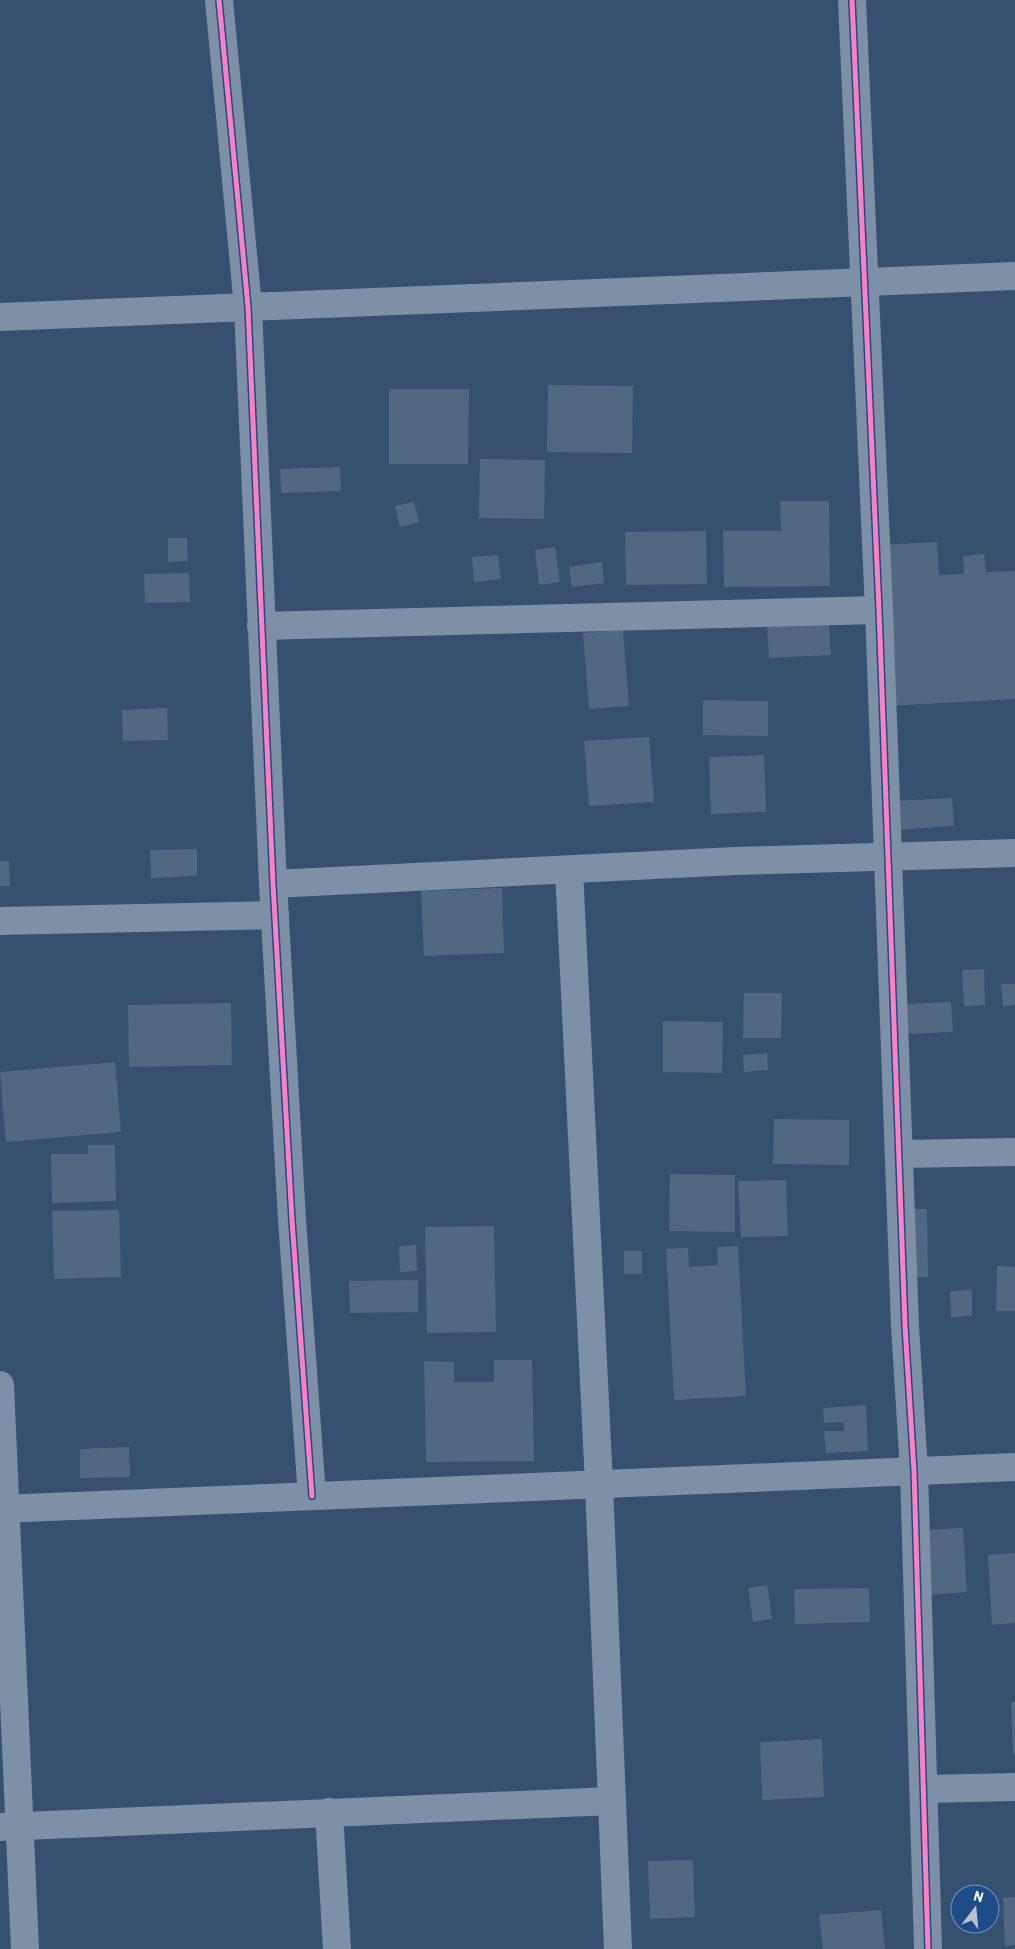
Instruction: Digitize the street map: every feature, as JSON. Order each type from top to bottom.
[{"type":"street","points":[[219,0],[248,307],[273,884],[292,1220],[312,1496]]},
{"type":"street","points":[[852,0],[879,610],[905,1326],[914,1471],[928,1949]]},
{"type":"street","points":[[0,317],[1015,276]]},
{"type":"street","points":[[261,626],[879,610]]},
{"type":"street","points":[[273,884],[734,861],[1015,853]]},
{"type":"street","points":[[569,870],[599,1484],[618,1949]]},
{"type":"street","points":[[0,921],[275,915]]},
{"type":"street","points":[[899,1154],[1015,1152]]},
{"type":"street","points":[[0,1385],[10,1826],[25,1949]]},
{"type":"street","points":[[3,1509],[1015,1467]]},
{"type":"street","points":[[924,1789],[1015,1787]]},
{"type":"street","points":[[10,1826],[612,1801]]},
{"type":"street","points":[[329,1812],[337,1949]]},
{"type":"building","points":[[548,385],[633,386],[632,453],[547,452]]},
{"type":"building","points":[[389,389],[469,389],[468,464],[389,464]]},
{"type":"building","points":[[480,459],[545,460],[544,519],[479,518]]},
{"type":"building","points":[[340,467],[341,491],[281,493],[280,469]]},
{"type":"building","points":[[780,501],[829,501],[830,586],[724,587],[723,531],[781,531]]},
{"type":"building","points":[[414,502],[419,522],[400,527],[395,506]]},
{"type":"building","points":[[706,531],[707,584],[626,585],[625,532]]},
{"type":"building","points":[[168,538],[187,538],[188,561],[168,562]]},
{"type":"building","points":[[937,542],[939,575],[964,574],[963,556],[984,554],[986,572],[1015,571],[1015,699],[888,706],[878,545]]},
{"type":"building","points":[[555,547],[560,582],[539,585],[535,550]]},
{"type":"building","points":[[498,555],[501,579],[474,582],[472,557]]},
{"type":"building","points":[[602,562],[604,583],[572,587],[569,567]]},
{"type":"building","points":[[189,573],[190,602],[145,603],[144,574]]},
{"type":"building","points":[[829,623],[831,655],[769,658],[767,626]]},
{"type":"building","points":[[623,630],[629,706],[589,709],[583,633]]},
{"type":"building","points":[[703,700],[768,701],[768,736],[703,735]]},
{"type":"building","points":[[167,708],[168,740],[123,741],[122,710]]},
{"type":"building","points":[[649,737],[654,802],[589,806],[584,741]]},
{"type":"building","points":[[764,755],[766,812],[711,814],[709,757]]},
{"type":"building","points":[[952,798],[954,826],[893,830],[892,801]]},
{"type":"building","points":[[197,849],[197,876],[151,878],[150,850]]},
{"type":"building","points":[[0,861],[9,861],[10,886],[0,886]]},
{"type":"building","points":[[502,888],[504,953],[424,956],[421,891]]},
{"type":"building","points":[[984,969],[985,1005],[964,1006],[962,970]]},
{"type":"building","points":[[1001,984],[1015,984],[1015,1005],[1003,1006]]},
{"type":"building","points":[[744,993],[782,993],[781,1038],[743,1038]]},
{"type":"building","points":[[951,1002],[953,1032],[906,1034],[905,1004]]},
{"type":"building","points":[[231,1003],[232,1065],[129,1067],[128,1005]]},
{"type":"building","points":[[663,1021],[723,1022],[722,1073],[663,1072]]},
{"type":"building","points":[[767,1053],[768,1070],[744,1072],[743,1055]]},
{"type":"building","points":[[115,1062],[121,1132],[6,1142],[0,1072]]},
{"type":"building","points":[[774,1119],[849,1120],[849,1165],[773,1164]]},
{"type":"building","points":[[88,1145],[115,1145],[116,1201],[52,1203],[51,1154],[88,1154]]},
{"type":"building","points":[[670,1174],[735,1175],[735,1232],[669,1231]]},
{"type":"building","points":[[786,1180],[788,1236],[741,1237],[738,1181]]},
{"type":"building","points":[[907,1209],[927,1209],[928,1277],[908,1277]]},
{"type":"building","points":[[119,1210],[121,1277],[54,1279],[52,1211]]},
{"type":"building","points":[[494,1226],[496,1332],[427,1333],[425,1227]]},
{"type":"building","points":[[416,1245],[417,1271],[400,1272],[399,1246]]},
{"type":"building","points":[[738,1246],[746,1396],[674,1400],[666,1249],[688,1248],[689,1267],[718,1265],[717,1247]]},
{"type":"building","points":[[624,1251],[642,1251],[642,1274],[624,1274]]},
{"type":"building","points":[[997,1266],[1015,1267],[1015,1311],[996,1311]]},
{"type":"building","points":[[418,1280],[418,1312],[350,1313],[349,1281]]},
{"type":"building","points":[[972,1290],[972,1316],[951,1317],[950,1291]]},
{"type":"building","points":[[494,1360],[532,1360],[534,1461],[426,1462],[424,1361],[454,1362],[454,1382],[494,1382]]},
{"type":"building","points":[[866,1405],[868,1451],[826,1453],[824,1431],[844,1431],[844,1422],[824,1423],[823,1408]]},
{"type":"building","points":[[129,1447],[130,1477],[80,1478],[80,1449]]},
{"type":"building","points":[[963,1528],[967,1592],[927,1595],[923,1530]]},
{"type":"building","points":[[1015,1553],[1015,1623],[992,1625],[988,1555]]},
{"type":"building","points":[[767,1585],[772,1619],[753,1622],[748,1588]]},
{"type":"building","points":[[869,1588],[870,1622],[795,1624],[794,1589]]},
{"type":"building","points":[[1011,1702],[1015,1702],[1015,1754],[1013,1754]]},
{"type":"building","points":[[822,1739],[824,1797],[762,1800],[760,1742]]},
{"type":"building","points":[[693,1860],[695,1917],[650,1919],[648,1861]]},
{"type":"building","points":[[1015,1897],[1015,1945],[1005,1946],[1003,1898]]},
{"type":"building","points":[[881,1910],[885,1949],[823,1949],[819,1915]]},
{"type":"cycle path","points":[[219,0],[248,307],[273,884],[292,1220],[312,1496]]},
{"type":"cycle path","points":[[852,0],[879,610],[905,1326],[914,1471],[928,1949]]}]
